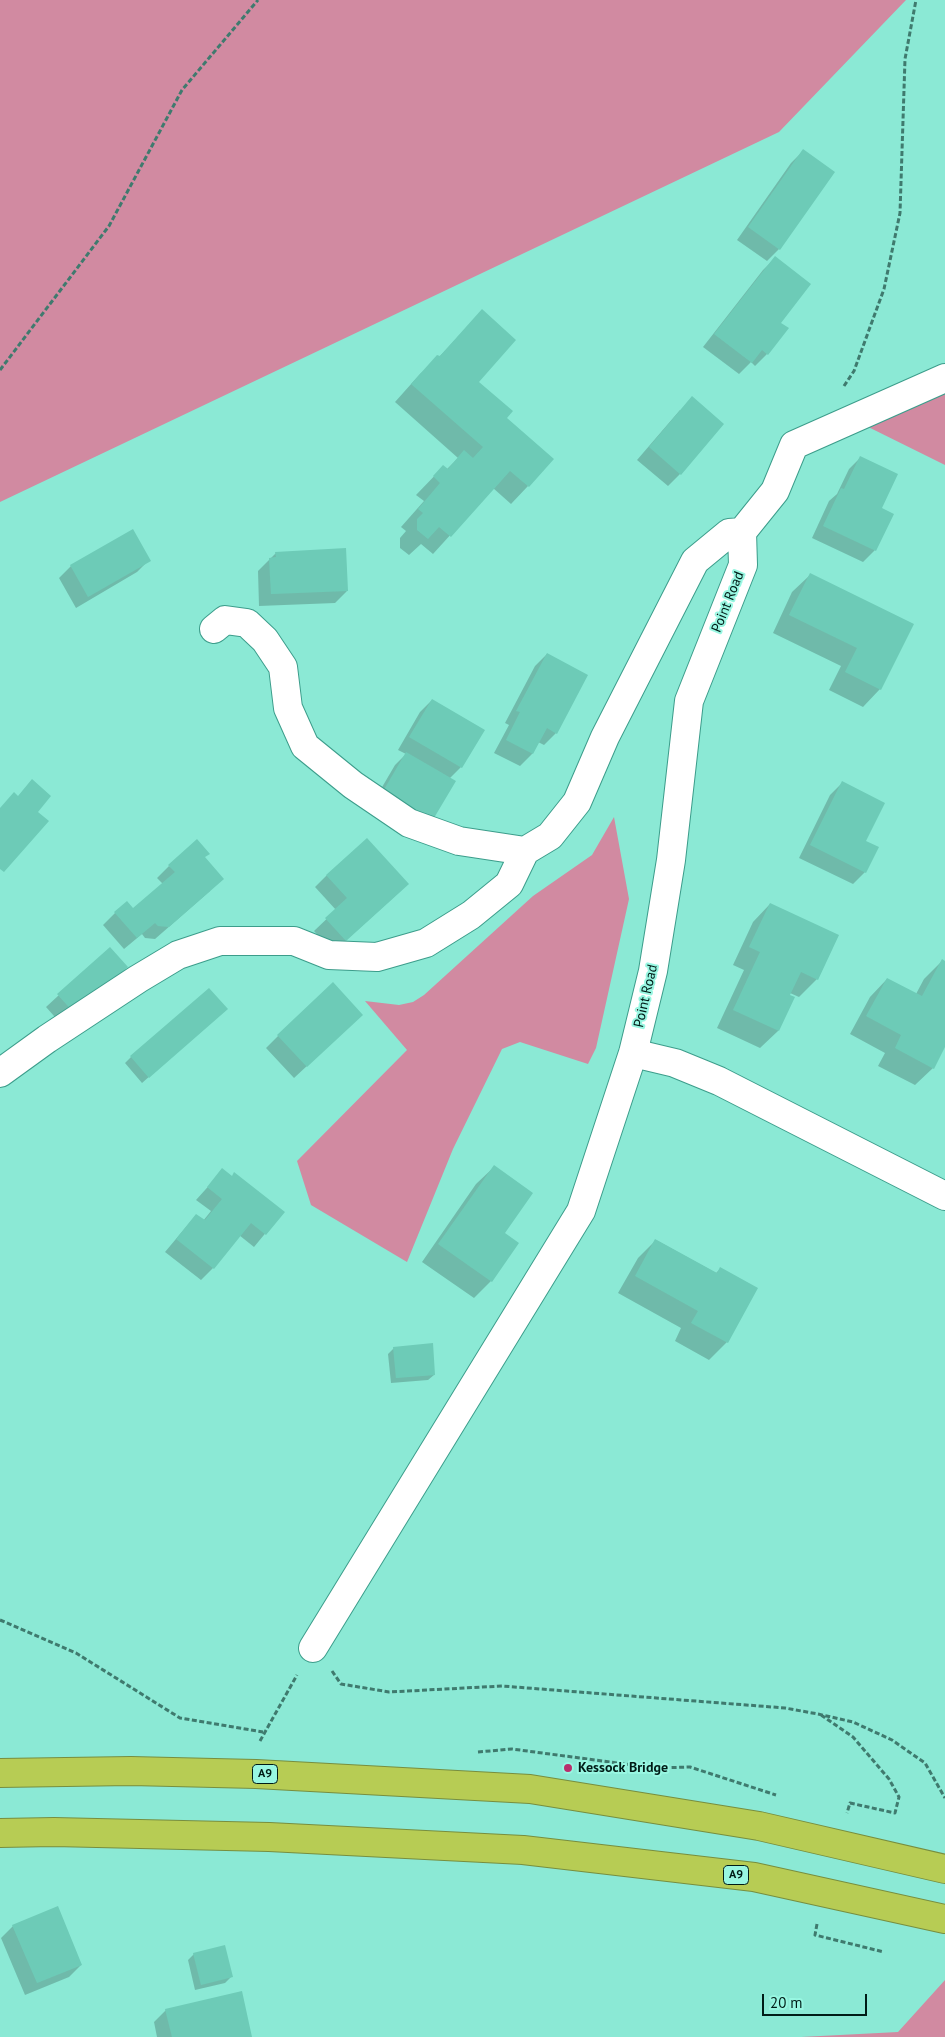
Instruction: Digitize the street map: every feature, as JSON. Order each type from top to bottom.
[{"type":"highway","name":"A9","points":[[0,1773],[131,1771],[256,1774],[530,1789],[759,1826],[945,1870]]},
{"type":"highway","name":"A9","points":[[0,1833],[54,1832],[269,1837],[523,1850],[754,1877],[945,1919]]},
{"type":"street","points":[[0,1073],[47,1039],[178,955],[220,941],[294,941],[329,955],[377,957],[426,942],[471,915],[509,884],[525,851],[550,836],[577,802],[605,737],[695,561],[728,533],[742,532],[775,491],[794,445],[945,378]]},
{"type":"street","name":"Point Road","points":[[314,1646],[581,1211],[633,1053],[653,971],[671,860],[689,701],[743,565],[742,532]]},
{"type":"street","points":[[214,630],[225,620],[247,623],[265,640],[283,667],[288,708],[305,746],[354,785],[409,823],[459,841],[525,851]]},
{"type":"street","points":[[633,1053],[675,1063],[719,1081],[945,1196]]},
{"type":"path","points":[[0,370],[109,226],[182,90],[258,0]]},
{"type":"path","points":[[840,394],[854,371],[884,289],[900,213],[905,58],[916,0]]},
{"type":"path","points":[[0,1620],[76,1653],[180,1718],[264,1732],[314,1646],[341,1684],[389,1692],[502,1686],[785,1708],[853,1722],[892,1740],[925,1763],[945,1798]]},
{"type":"path","points":[[818,1714],[853,1737],[889,1778],[899,1797],[895,1813],[850,1803],[846,1817]]},
{"type":"path","points":[[818,1920],[815,1935],[884,1952]]},
{"type":"shaded area","points":[[0,0],[906,0],[779,132],[0,502]]},
{"type":"shaded area","points":[[945,387],[945,465],[844,415],[923,404],[925,396]]},
{"type":"shaded area","points":[[614,817],[629,899],[596,1048],[588,1064],[520,1042],[502,1049],[453,1149],[407,1262],[311,1205],[297,1161],[407,1050],[365,1001],[399,1005],[413,1002],[424,995],[533,896],[592,855]]},
{"type":"shaded area","points":[[945,1980],[945,2037],[801,2037],[898,2032]]},
{"type":"building","points":[[803,149],[835,172],[780,250],[748,227]]},
{"type":"building","points":[[775,256],[811,284],[781,323],[789,328],[768,355],[762,350],[752,363],[714,334]]},
{"type":"building","points":[[482,309],[516,340],[479,382],[513,411],[507,418],[554,459],[529,487],[510,471],[451,537],[439,527],[428,539],[417,530],[417,519],[423,513],[418,509],[440,483],[433,476],[443,465],[448,469],[464,450],[473,458],[483,447],[411,384],[437,355],[440,356]]},
{"type":"building","points":[[692,396],[724,424],[681,475],[649,447]]},
{"type":"building","points":[[860,456],[898,474],[882,508],[894,514],[876,551],[823,526],[841,488],[844,489]]},
{"type":"building","points":[[133,529],[151,561],[88,597],[70,565]]},
{"type":"building","points":[[346,548],[348,591],[271,594],[269,558],[276,557],[275,552]]},
{"type":"building","points":[[810,573],[914,624],[881,690],[845,672],[857,648],[789,615]]},
{"type":"building","points":[[547,653],[588,675],[557,734],[547,728],[533,754],[506,740],[520,712],[516,711]]},
{"type":"building","points":[[432,699],[485,730],[462,768],[409,737]]},
{"type":"building","points":[[406,752],[456,781],[431,823],[382,793]]},
{"type":"building","points":[[32,779],[51,796],[38,812],[49,821],[4,872],[0,869],[0,808],[14,792],[18,796]]},
{"type":"building","points":[[842,781],[885,803],[866,841],[879,847],[866,873],[810,845]]},
{"type":"building","points":[[367,838],[409,884],[346,941],[325,918],[347,898],[326,875]]},
{"type":"building","points":[[197,839],[210,854],[205,857],[224,879],[169,927],[158,926],[155,923],[137,938],[114,912],[127,901],[133,908],[175,872],[168,865]]},
{"type":"building","points":[[770,903],[839,935],[818,980],[801,972],[790,995],[795,997],[779,1031],[733,1010],[760,952],[749,947]]},
{"type":"building","points":[[110,947],[128,967],[75,1014],[57,994]]},
{"type":"building","points":[[942,959],[945,961],[945,1047],[934,1069],[895,1048],[901,1035],[866,1016],[887,978],[922,996]]},
{"type":"building","points":[[333,982],[363,1015],[307,1067],[277,1035]]},
{"type":"building","points":[[209,988],[228,1009],[149,1078],[130,1056]]},
{"type":"building","points":[[494,1165],[533,1193],[505,1233],[519,1243],[492,1282],[438,1244]]},
{"type":"building","points":[[222,1168],[232,1176],[234,1172],[285,1212],[266,1235],[251,1223],[214,1269],[176,1239],[196,1214],[205,1220],[222,1199],[207,1187]]},
{"type":"building","points":[[655,1239],[717,1273],[720,1267],[758,1288],[728,1343],[691,1323],[698,1311],[635,1276]]},
{"type":"building","points":[[433,1343],[435,1375],[396,1378],[393,1347]]},
{"type":"building","points":[[58,1906],[82,1965],[37,1983],[12,1925]]},
{"type":"building","points":[[225,1945],[233,1977],[201,1985],[193,1953]]},
{"type":"building","points":[[242,1991],[252,2037],[172,2037],[165,2009]]},
{"type":"place","name":"Kessock Bridge","points":[[568,1768]]}]
